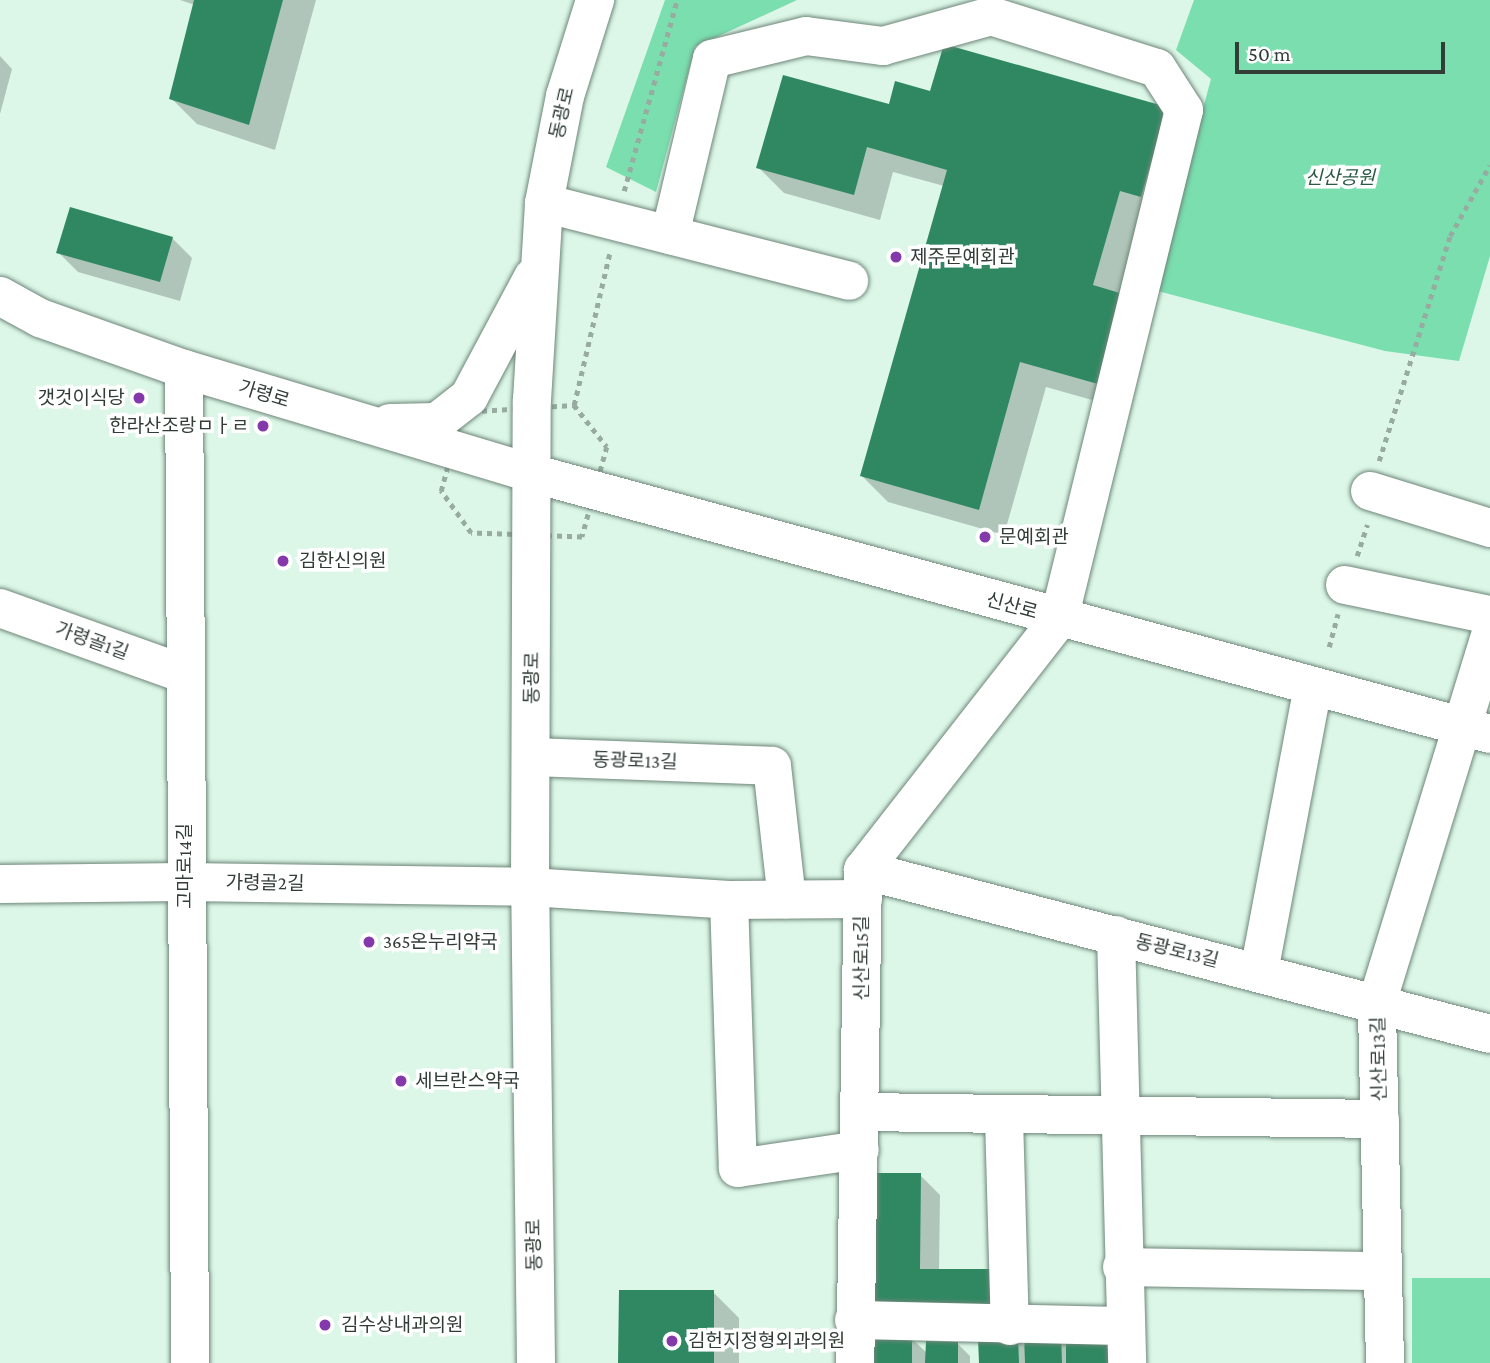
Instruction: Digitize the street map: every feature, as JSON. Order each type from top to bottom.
[{"type":"street","name":"동광로","points":[[536,1363],[530,887],[535,474],[532,400],[544,202],[565,96],[595,0]]},
{"type":"street","points":[[670,235],[712,59],[806,36],[883,46],[990,16],[1157,68],[1184,110],[1059,619],[863,885]]},
{"type":"street","points":[[544,202],[849,281]]},
{"type":"street","points":[[353,420],[421,425],[437,422],[455,409],[481,379],[541,263]]},
{"type":"street","name":"가령로","points":[[0,296],[40,318],[184,369],[535,474]]},
{"type":"street","name":"고마로14길","points":[[184,369],[190,1363]]},
{"type":"street","name":"신산로","points":[[535,474],[1059,619],[1475,730]]},
{"type":"street","points":[[1370,491],[1490,528]]},
{"type":"street","points":[[1346,584],[1490,615]]},
{"type":"street","name":"가령골1길","points":[[0,608],[184,674]]},
{"type":"street","name":"신산로13길","points":[[1385,1363],[1377,1003],[1475,730],[1490,635]]},
{"type":"street","points":[[1259,972],[1313,686]]},
{"type":"street","name":"동광로13길","points":[[531,757],[772,766],[787,899]]},
{"type":"street","name":"가령골2길","points":[[0,884],[185,882],[530,887]]},
{"type":"street","name":"동광로13길","points":[[530,887],[729,900],[787,899],[863,885],[1115,935],[1490,1034]]},
{"type":"street","name":"신산로15길","points":[[855,1363],[863,885]]},
{"type":"street","points":[[729,900],[737,1168],[860,1150]]},
{"type":"street","points":[[854,1320],[1010,1326],[1126,1345],[1115,935]]},
{"type":"street","points":[[861,1112],[1004,1117],[1118,1113],[1380,1119]]},
{"type":"street","points":[[1004,1117],[1010,1326]]},
{"type":"street","points":[[1122,1267],[1383,1271]]},
{"type":"path","points":[[1329,647],[1346,584],[1366,533],[1370,491],[1450,236],[1490,165]]},
{"type":"green space","points":[[665,0],[797,0],[695,47],[656,192],[606,167]]},
{"type":"green space","name":"신산공원","points":[[1194,0],[1490,0],[1490,256],[1459,361],[1385,351],[1154,290],[1211,79],[1176,50]]},
{"type":"green space","points":[[1412,1278],[1490,1278],[1490,1363],[1412,1363]]},
{"type":"building","points":[[194,0],[283,0],[249,125],[169,99]]},
{"type":"building","name":"제주문예회관","points":[[944,44],[1167,107],[1141,197],[1120,191],[1093,285],[1123,294],[1098,384],[1020,362],[979,510],[860,476],[947,170],[867,147],[854,195],[756,168],[783,75],[889,104],[895,81],[930,91]]},
{"type":"building","points":[[70,207],[173,237],[160,282],[56,253]]},
{"type":"building","points":[[872,1173],[921,1173],[920,1269],[990,1269],[990,1317],[871,1317]]},
{"type":"building","points":[[619,1290],[714,1290],[714,1363],[618,1363]]},
{"type":"building","points":[[1061,1333],[1062,1363],[1025,1363],[1024,1335]]},
{"type":"building","points":[[872,1335],[912,1336],[912,1363],[872,1363]]},
{"type":"building","points":[[1018,1336],[1019,1363],[979,1363],[978,1338]]},
{"type":"building","points":[[1109,1336],[1109,1363],[1066,1363],[1066,1337]]},
{"type":"building","points":[[926,1341],[958,1342],[958,1363],[925,1363]]},
{"type":"place","name":"제주문예회관","points":[[896,257]]},
{"type":"place","name":"갯것이식당","points":[[139,398]]},
{"type":"place","name":"한라산조랑ㅁㅏㄹ","points":[[263,426]]},
{"type":"place","name":"문예회관","points":[[985,537]]},
{"type":"place","name":"김한신의원","points":[[283,561]]},
{"type":"place","name":"365온누리약국","points":[[369,942]]},
{"type":"place","name":"세브란스약국","points":[[401,1081]]},
{"type":"place","name":"김수상내과의원","points":[[325,1325]]},
{"type":"place","name":"김헌지정형외과의원","points":[[672,1341]]}]
